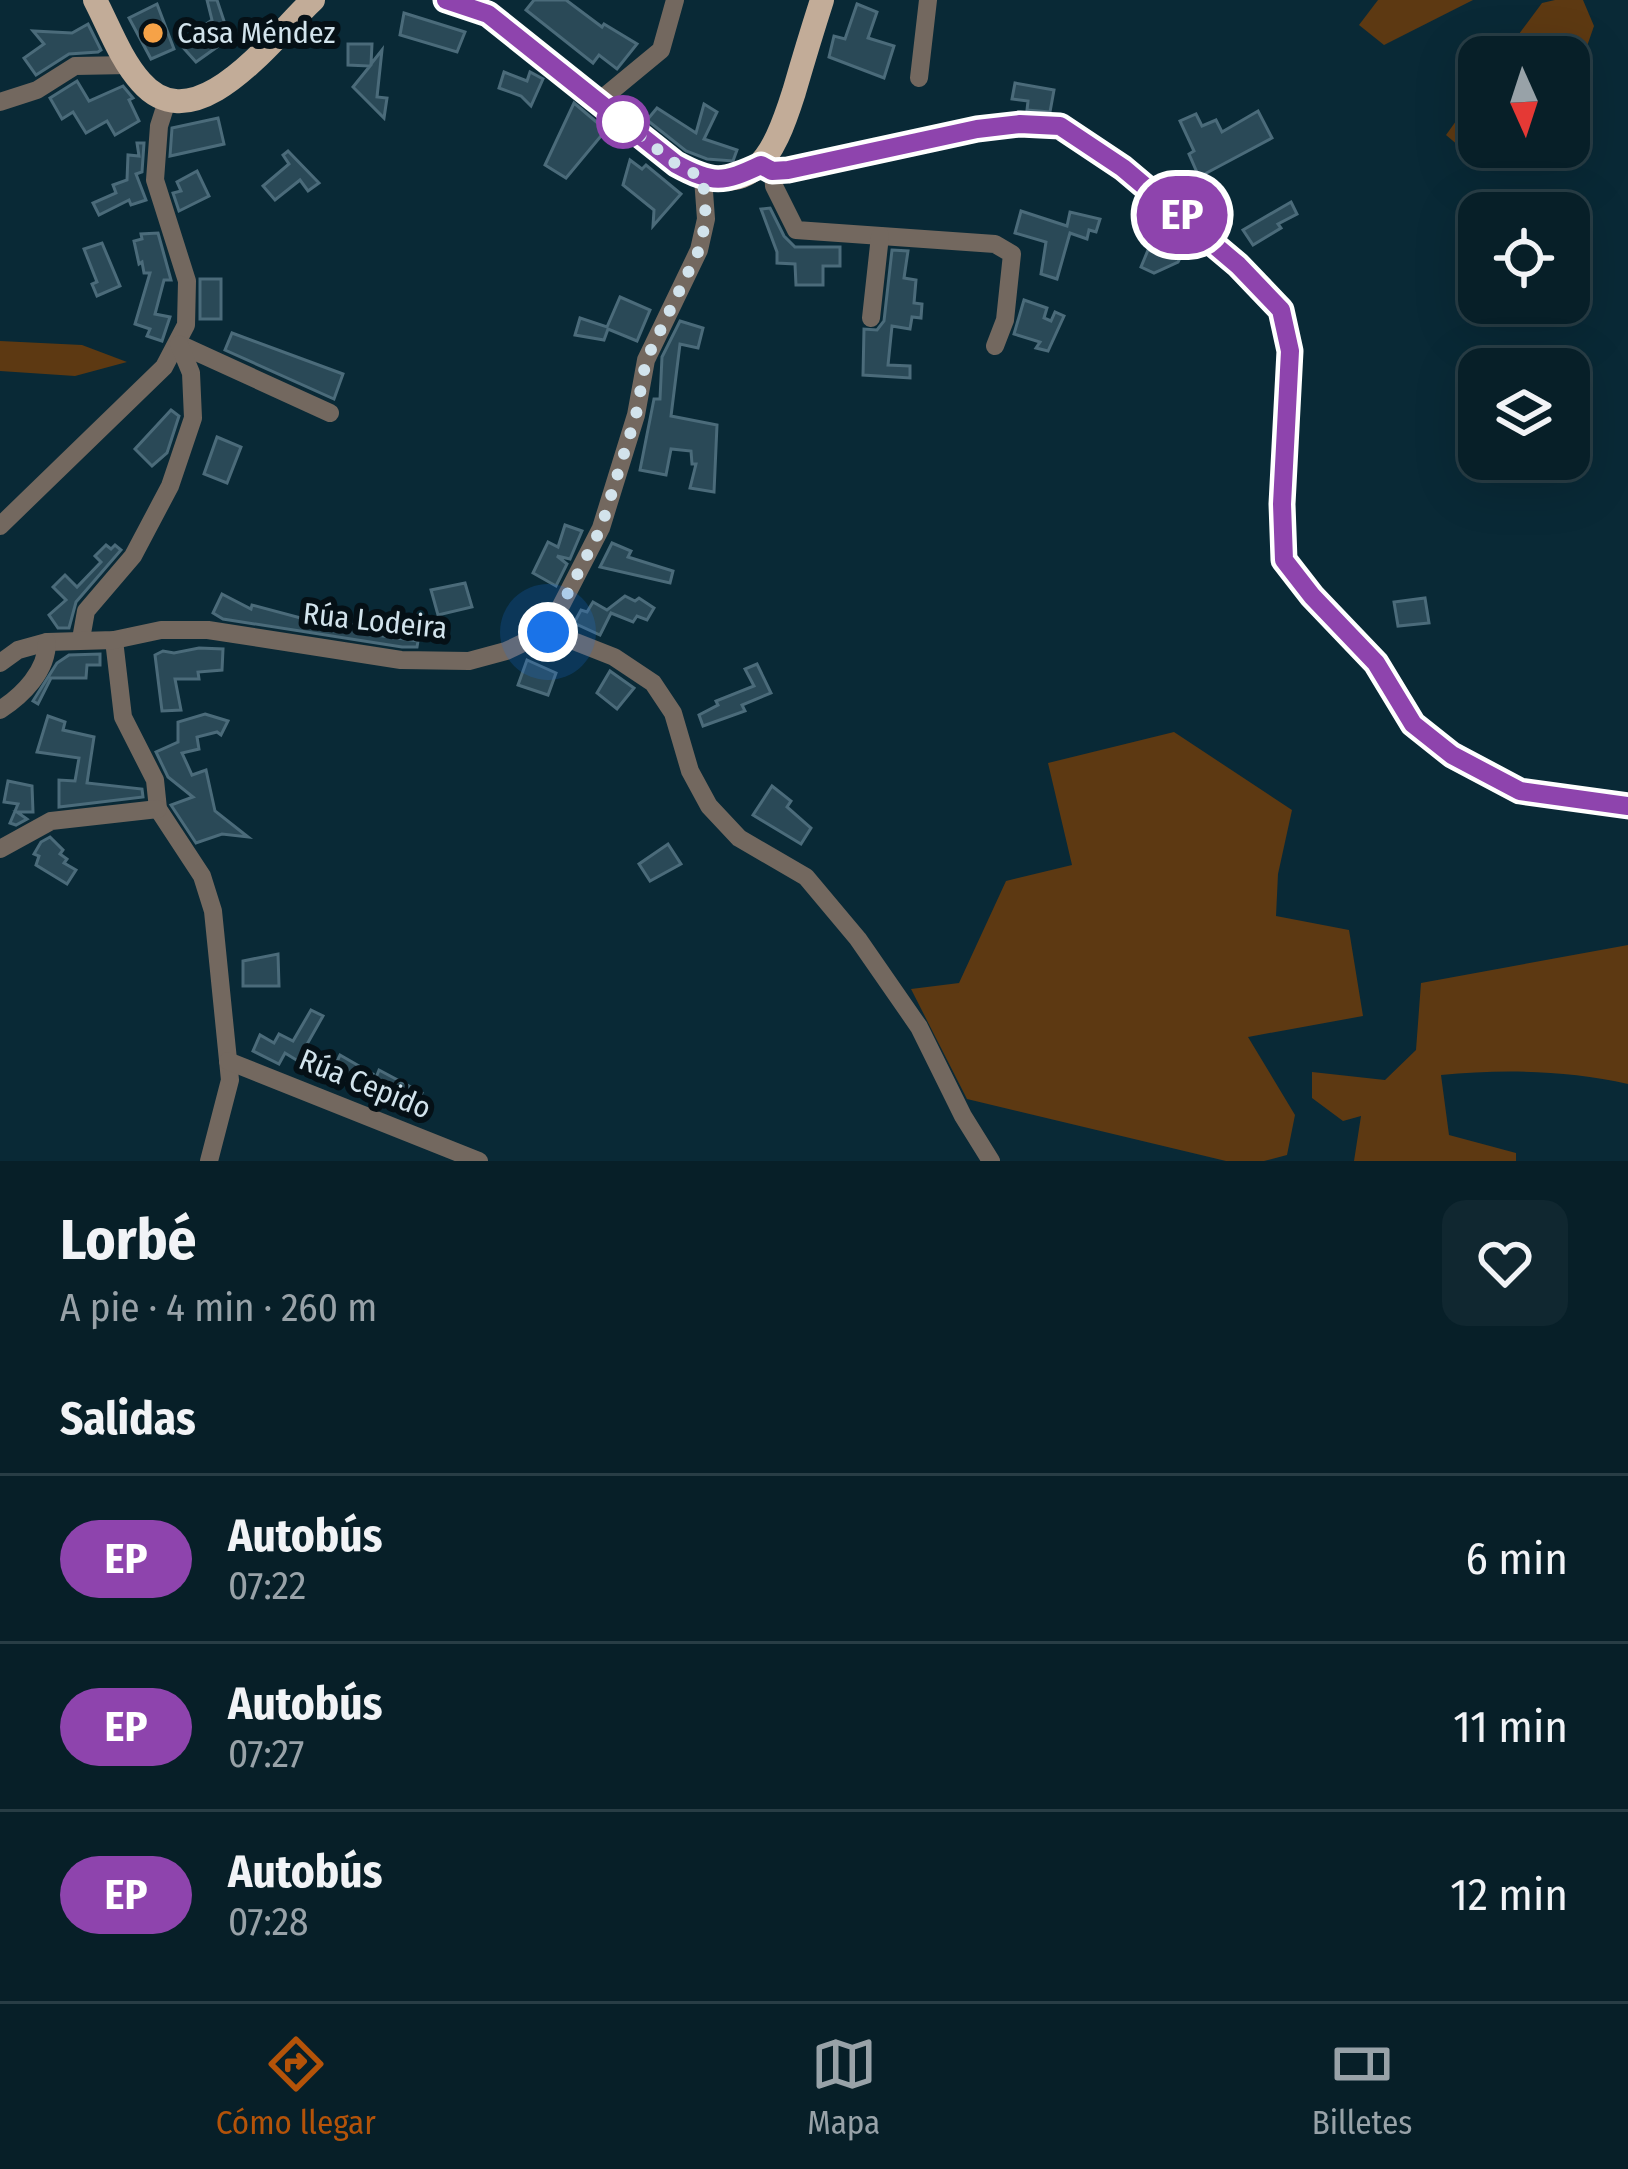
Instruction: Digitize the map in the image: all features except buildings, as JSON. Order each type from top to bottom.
[{"type":"main road","points":[[95,0],[141,82],[167,100],[193,100],[220,90],[313,0]]},
{"type":"main road","points":[[445,0],[490,7],[676,164],[703,178],[730,180],[767,168],[822,0]]},
{"type":"street","points":[[598,102],[661,50],[675,0]]},
{"type":"street","points":[[920,78],[928,0]]},
{"type":"street","points":[[0,102],[37,90],[75,66],[129,64]]},
{"type":"street","points":[[0,526],[164,367],[178,344],[190,298],[155,180],[159,126],[167,100]]},
{"type":"street","points":[[995,346],[1005,320],[1012,254],[995,244],[796,230],[767,168],[1020,124],[1060,126],[1123,168],[1222,250],[1281,310],[1290,351],[1282,504],[1284,560],[1376,663],[1413,724],[1452,755],[1520,791],[1628,806]]},
{"type":"street","points":[[703,178],[706,220],[699,250],[646,360],[636,415],[601,528],[548,632],[614,657],[653,683],[673,713],[690,771],[709,806],[739,838],[806,877],[858,940],[919,1027],[991,1161]]},
{"type":"street","points":[[871,318],[880,236]]},
{"type":"street","points":[[178,344],[330,412]]},
{"type":"street","points":[[81,639],[86,611],[133,556],[170,486],[194,418],[191,373],[178,344]]},
{"type":"street","name":"Rúa Lodeira","points":[[0,663],[18,650],[47,642],[114,640],[161,630],[208,630],[401,660],[469,661],[548,632]]},
{"type":"street","points":[[114,640],[123,717],[155,780],[158,809],[202,876],[213,911],[230,1080],[209,1161]]},
{"type":"street","points":[[0,710],[21,696],[47,656],[47,642]]},
{"type":"street","points":[[0,849],[52,821],[158,809]]},
{"type":"street","name":"Rúa Cepido","points":[[229,1061],[479,1161]]},
{"type":"shaded area","points":[[1378,0],[1473,0],[1384,45],[1359,25]]},
{"type":"shaded area","points":[[1583,0],[1594,26],[1590,38],[1518,36],[1542,3]]},
{"type":"shaded area","points":[[1458,118],[1458,145],[1446,135]]},
{"type":"shaded area","points":[[0,341],[82,345],[127,362],[75,376],[0,371]]},
{"type":"shaded area","points":[[1174,732],[1292,810],[1278,874],[1276,916],[1349,930],[1363,1016],[1248,1037],[1295,1115],[1287,1155],[1264,1161],[1226,1161],[967,1099],[911,989],[959,983],[1006,881],[1072,865],[1048,763]]},
{"type":"shaded area","points":[[1628,945],[1628,1084],[1535,1072],[1441,1075],[1449,1135],[1516,1153],[1516,1161],[1354,1161],[1361,1116],[1343,1121],[1312,1098],[1312,1072],[1385,1080],[1416,1050],[1421,983]]},
{"type":"bus line","name":"EP","points":[[446,0],[488,14],[676,164],[703,178],[730,180],[761,165],[772,171],[788,170],[1020,124],[1060,126],[1123,168],[1238,265],[1281,310],[1290,351],[1282,504],[1284,560],[1376,663],[1413,724],[1452,755],[1520,791],[1628,806]]},
{"type":"place","name":"Casa Méndez","points":[[153,33]]},
{"type":"route","points":[[548,632],[601,528],[636,415],[646,360],[699,250],[706,220],[703,178],[676,164],[623,122]]}]
